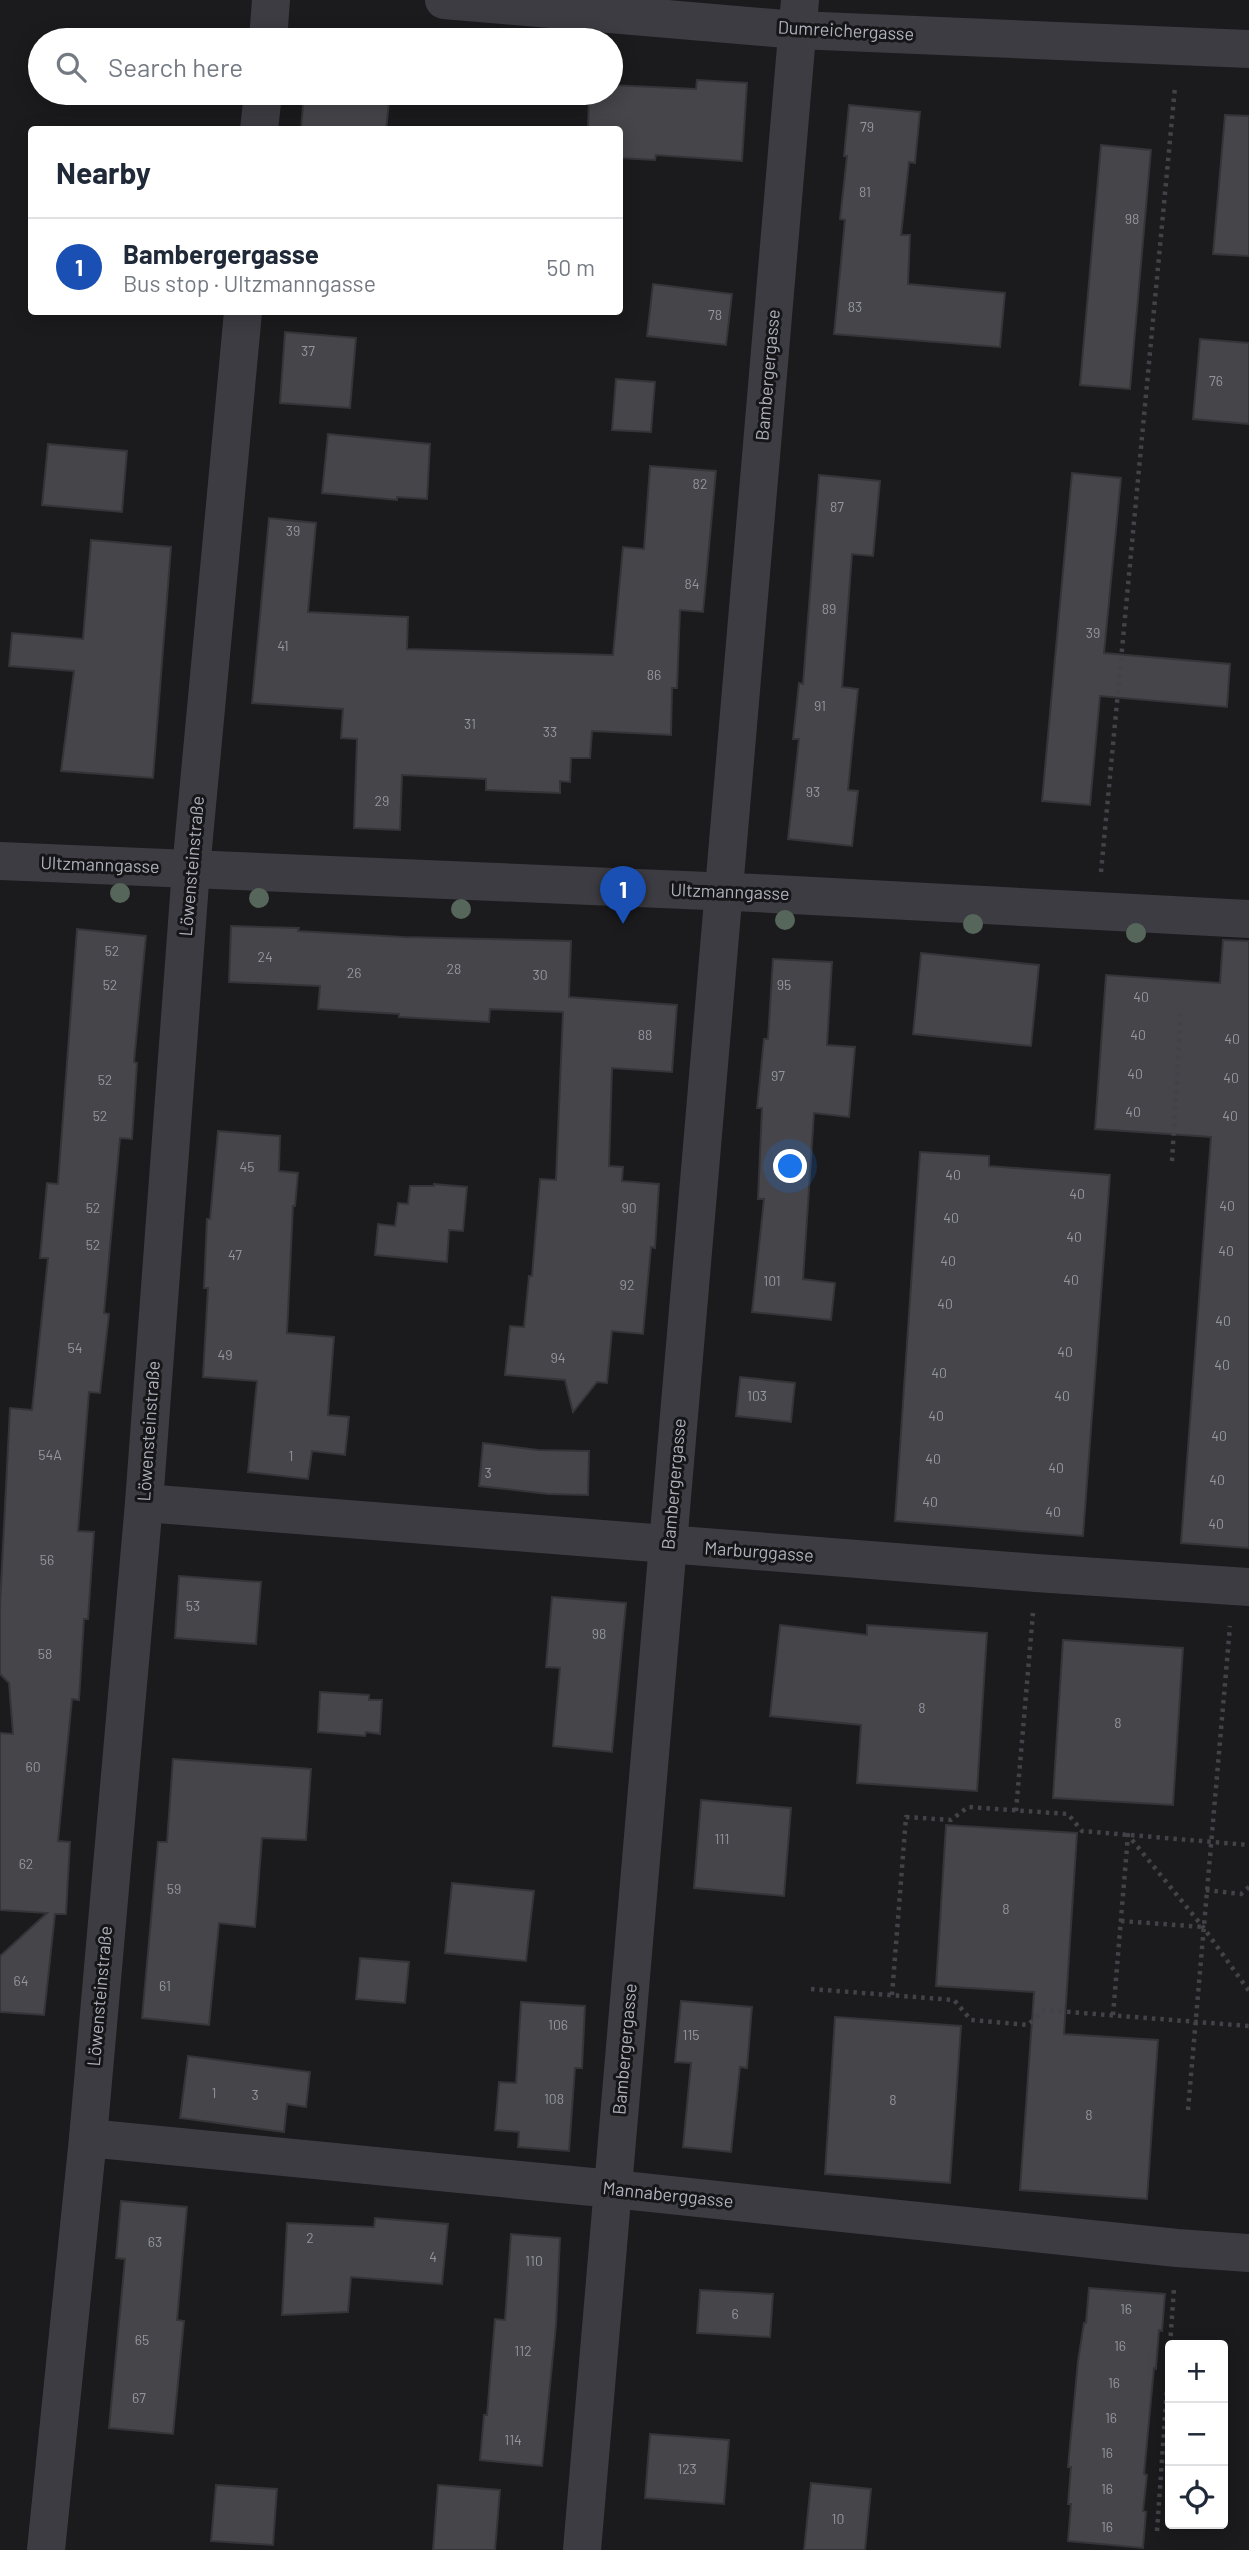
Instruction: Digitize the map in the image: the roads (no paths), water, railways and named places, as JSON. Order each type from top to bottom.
[{"type":"street","points":[[269,28],[271,0]]},
{"type":"street","name":"Dumreichergasse","points":[[444,0],[798,15],[1249,49]]},
{"type":"street","name":"Bambergergasse","points":[[582,2550],[798,15]]},
{"type":"street","points":[[260,126],[262,105]]},
{"type":"street","name":"Löwensteinstraße","points":[[46,2550],[88,2138],[144,1503],[191,869],[243,315]]},
{"type":"street","name":"Ultzmanngasse","points":[[0,861],[725,891],[1249,919]]},
{"type":"street","name":"Marburggasse","points":[[144,1503],[668,1545],[1249,1587]]},
{"type":"street","name":"Mannaberggasse","points":[[88,2138],[1177,2248],[1249,2253]]},
{"type":"place","name":"Bambergergasse","points":[[623,924]]}]
